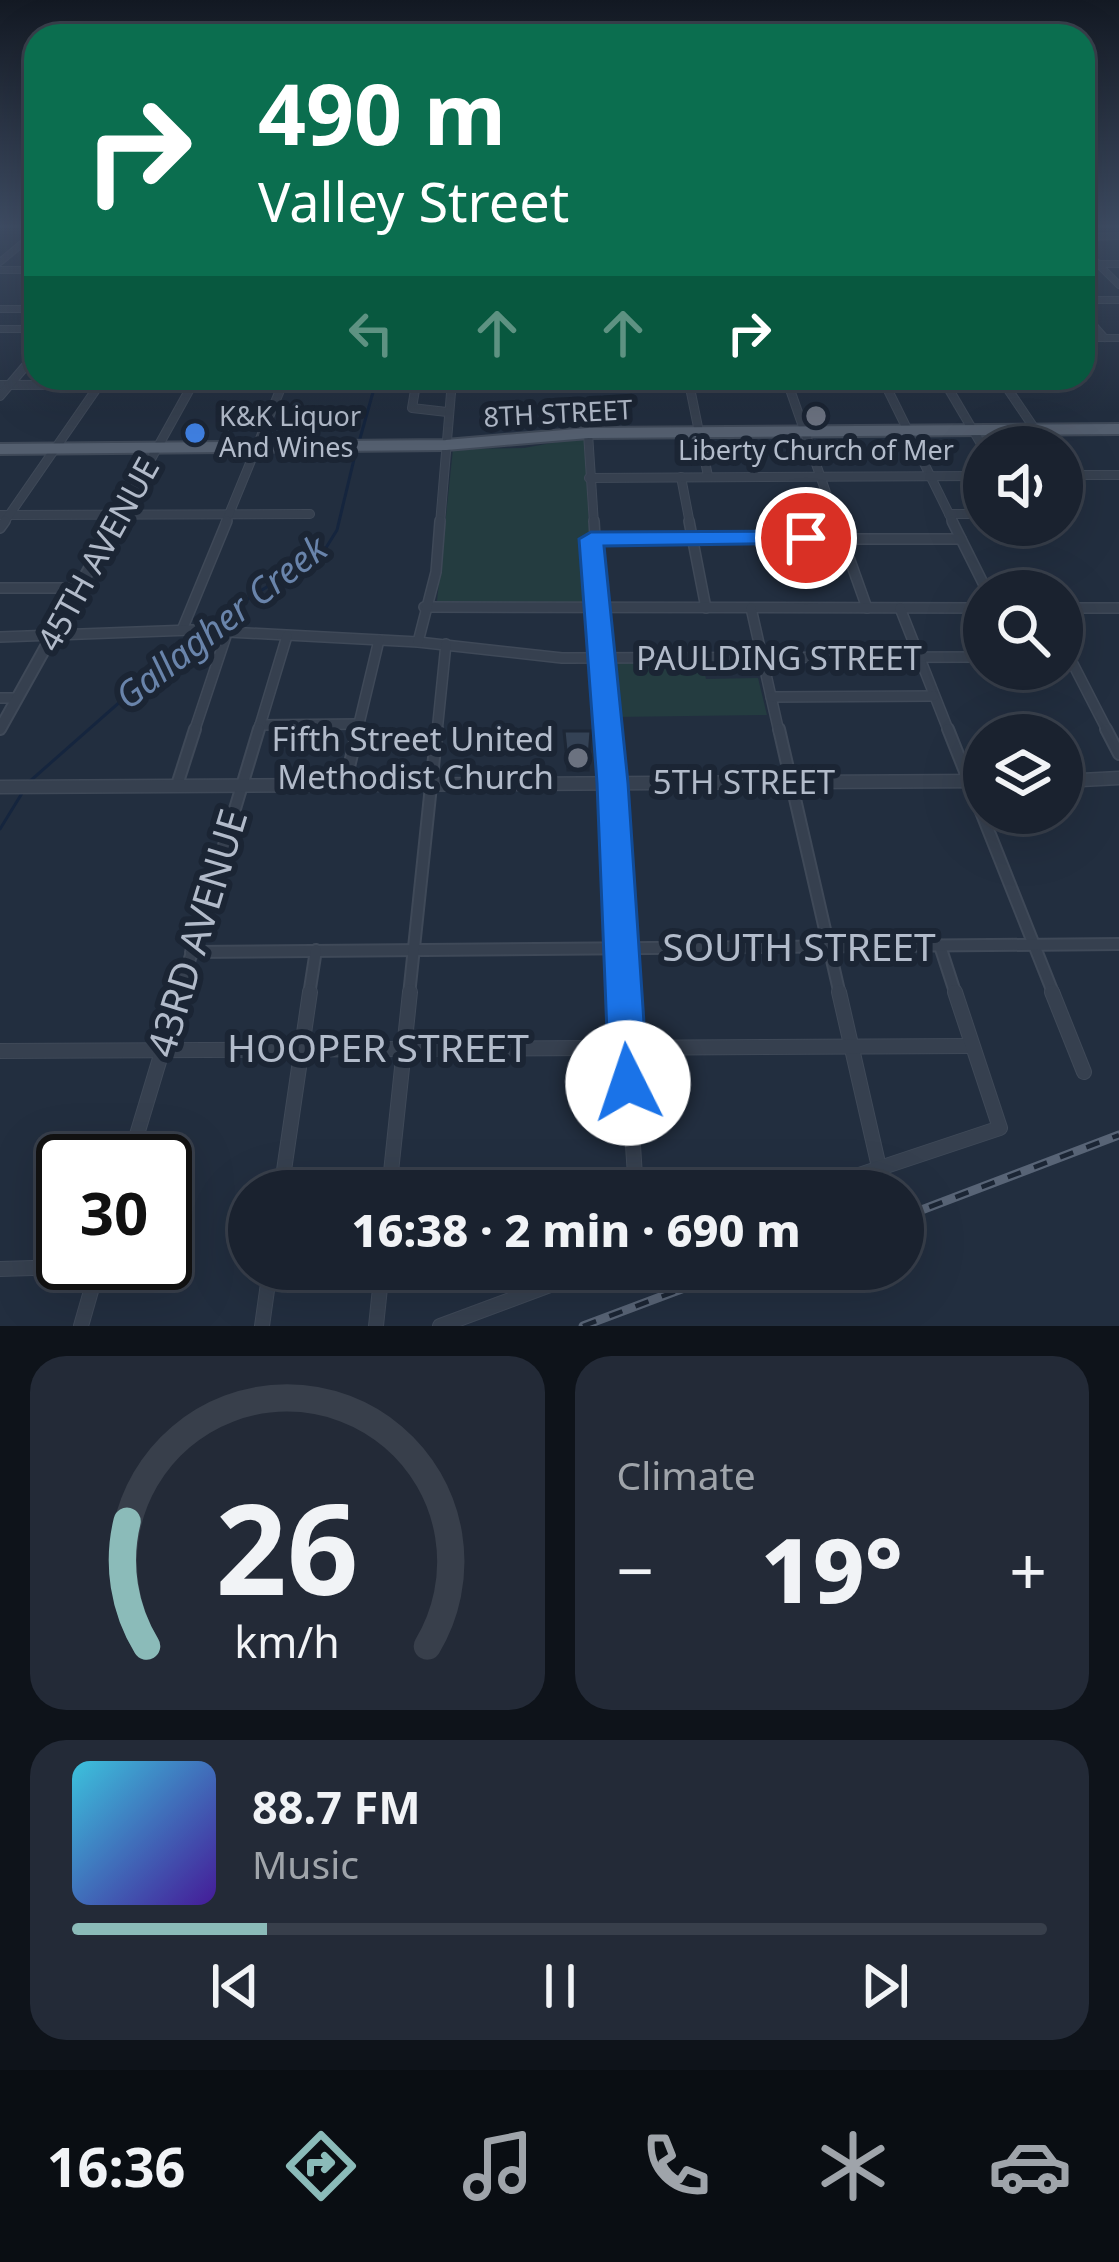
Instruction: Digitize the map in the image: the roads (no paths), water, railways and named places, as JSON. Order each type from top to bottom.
[{"type":"main road","name":"8TH STREET","points":[[1083,429],[1119,429]]},
{"type":"main road","name":"8TH STREET","points":[[0,449],[348,448],[588,433],[963,430]]},
{"type":"street","points":[[1095,327],[1105,338]]},
{"type":"street","points":[[1095,338],[1119,338]]},
{"type":"street","points":[[0,396],[4,386]]},
{"type":"street","points":[[0,528],[4,515],[97,390]]},
{"type":"street","name":"45TH AVENUE","points":[[0,729],[189,390]]},
{"type":"street","points":[[187,630],[279,390]]},
{"type":"street","points":[[415,390],[412,408],[447,412]]},
{"type":"street","points":[[418,642],[436,572],[451,390]]},
{"type":"street","points":[[691,390],[708,476]]},
{"type":"street","points":[[790,390],[867,608]]},
{"type":"street","points":[[889,390],[976,570]]},
{"type":"street","points":[[949,390],[971,426]]},
{"type":"street","points":[[1008,390],[1032,426]]},
{"type":"street","points":[[588,433],[591,539],[613,783],[635,1170]]},
{"type":"street","points":[[1083,474],[1119,476]]},
{"type":"street","points":[[590,478],[963,476]]},
{"type":"street","points":[[681,477],[706,608]]},
{"type":"street","points":[[4,515],[310,514]]},
{"type":"street","points":[[949,514],[963,514]]},
{"type":"street","points":[[591,539],[961,539]]},
{"type":"street","points":[[0,588],[80,588]]},
{"type":"street","points":[[424,607],[963,608]]},
{"type":"street","points":[[751,608],[879,1167]]},
{"type":"street","points":[[900,608],[963,769]]},
{"type":"street","points":[[1083,608],[1119,608]]},
{"type":"street","name":"PAULDING STREET","points":[[0,638],[187,630],[418,642],[603,659],[963,657]]},
{"type":"street","points":[[177,785],[227,633]]},
{"type":"street","name":"43RD AVENUE","points":[[137,1134],[287,636]]},
{"type":"street","points":[[345,784],[379,640]]},
{"type":"street","points":[[391,1170],[446,644]]},
{"type":"street","points":[[1083,689],[1119,754]]},
{"type":"street","points":[[771,697],[934,697]]},
{"type":"street","points":[[0,698],[17,698]]},
{"type":"street","points":[[260,725],[358,724]]},
{"type":"street","points":[[1083,780],[1119,778]]},
{"type":"street","name":"5TH STREET","points":[[7,787],[963,781]]},
{"type":"street","points":[[989,834],[1084,1072]]},
{"type":"street","name":"SOUTH STREET","points":[[191,952],[1119,944]]},
{"type":"street","points":[[870,1170],[1000,1128],[940,946]]},
{"type":"street","points":[[284,1170],[316,950]]},
{"type":"street","name":"HOOPER STREET","points":[[0,1051],[972,1046]]},
{"type":"street","points":[[0,1269],[36,1267]]},
{"type":"street","points":[[82,1326],[92,1290]]},
{"type":"street","points":[[262,1326],[267,1290]]},
{"type":"street","points":[[376,1326],[380,1290]]},
{"type":"street","points":[[440,1326],[536,1290]]},
{"type":"waterway","name":"Gallagher Creek","points":[[359,442],[374,390]]},
{"type":"waterway","name":"Gallagher Creek","points":[[203,627],[324,551],[337,530],[356,451]]},
{"type":"waterway","name":"Gallagher Creek","points":[[29,782],[197,634]]},
{"type":"waterway","name":"Gallagher Creek","points":[[0,829],[24,790]]},
{"type":"railway","points":[[924,1209],[1119,1135]]},
{"type":"railway","points":[[583,1326],[679,1290]]},
{"type":"place","name":"Liberty Church of Mer","points":[[816,416]]},
{"type":"place","name":"K&K Liquor And Wines","points":[[195,433]]},
{"type":"place","name":"Fifth Street United Methodist Church","points":[[578,758]]}]
